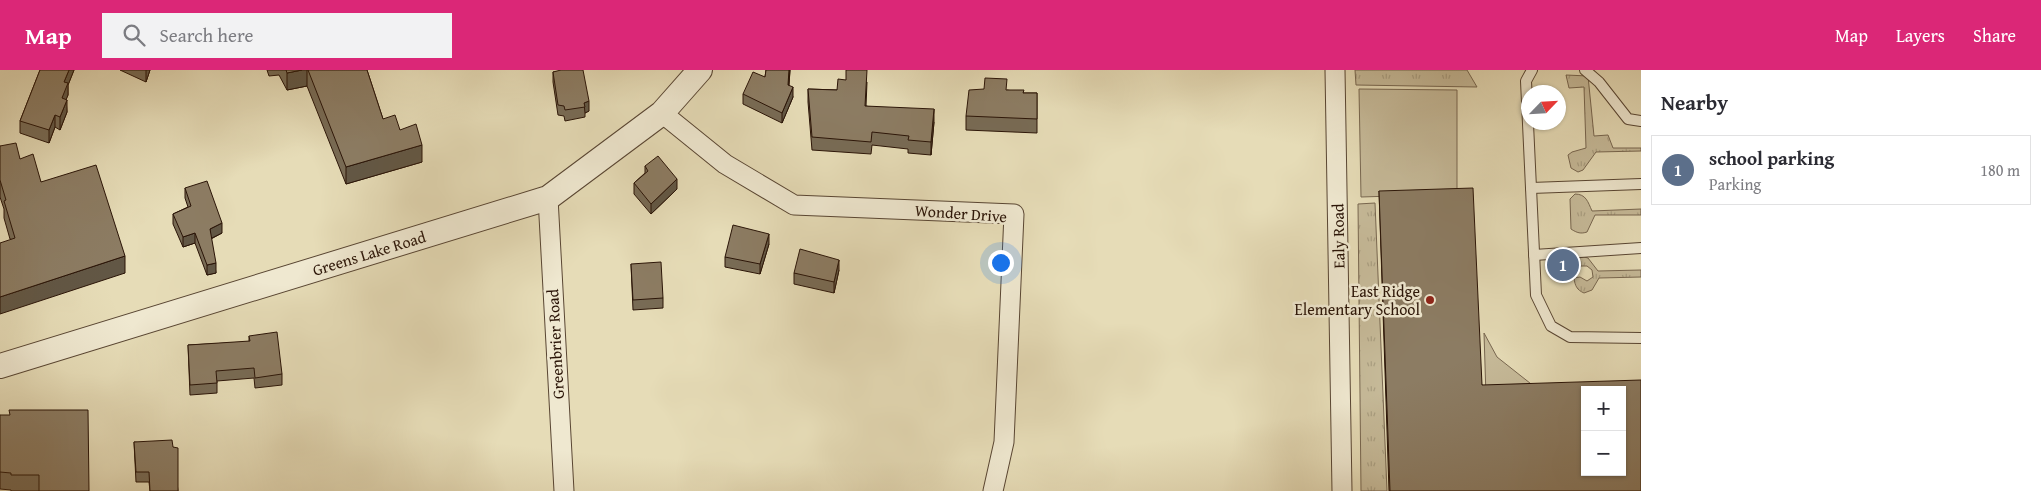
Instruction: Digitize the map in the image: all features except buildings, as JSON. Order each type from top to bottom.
[{"type":"street","name":"Greens Lake Road","points":[[0,366],[548,198],[662,113],[700,70]]},
{"type":"street","name":"Ealy Road","points":[[1335,70],[1342,491]]},
{"type":"street","name":"Wonder Drive","points":[[662,113],[725,164],[794,205],[1014,214],[1004,442],[994,491]]},
{"type":"street","name":"Greenbrier Road","points":[[548,198],[564,491]]},
{"type":"lane","points":[[1532,70],[1526,80],[1536,295],[1550,326],[1570,337],[1641,338]]},
{"type":"lane","points":[[1585,70],[1599,82],[1628,120],[1641,121]]},
{"type":"lane","points":[[1531,188],[1641,184]]},
{"type":"lane","points":[[1534,255],[1641,248]]},
{"type":"green space","points":[[1355,70],[1467,70],[1477,87],[1356,85]]},
{"type":"green space","points":[[1566,75],[1588,76],[1594,136],[1608,135],[1613,148],[1641,148],[1641,151],[1596,152],[1583,170],[1578,172],[1571,168],[1568,155],[1586,148],[1584,87],[1569,88]]},
{"type":"green space","points":[[1359,89],[1457,90],[1457,194],[1361,197]]},
{"type":"green space","points":[[1575,194],[1584,197],[1592,211],[1641,209],[1641,215],[1595,215],[1587,232],[1577,232],[1571,229],[1570,199]]},
{"type":"green space","points":[[1375,203],[1387,491],[1361,491],[1358,204]]},
{"type":"green space","points":[[1579,258],[1588,258],[1598,271],[1641,270],[1641,277],[1599,278],[1592,290],[1584,293],[1577,287],[1574,278],[1580,277],[1587,281],[1593,277],[1592,270],[1587,266],[1581,266],[1578,270],[1572,269]]},
{"type":"green space","points":[[1484,333],[1497,357],[1540,391],[1486,397]]},
{"type":"place","name":"school parking","points":[[1563,265]]},
{"type":"place","name":"East Ridge Elementary School","points":[[1430,300]]}]
